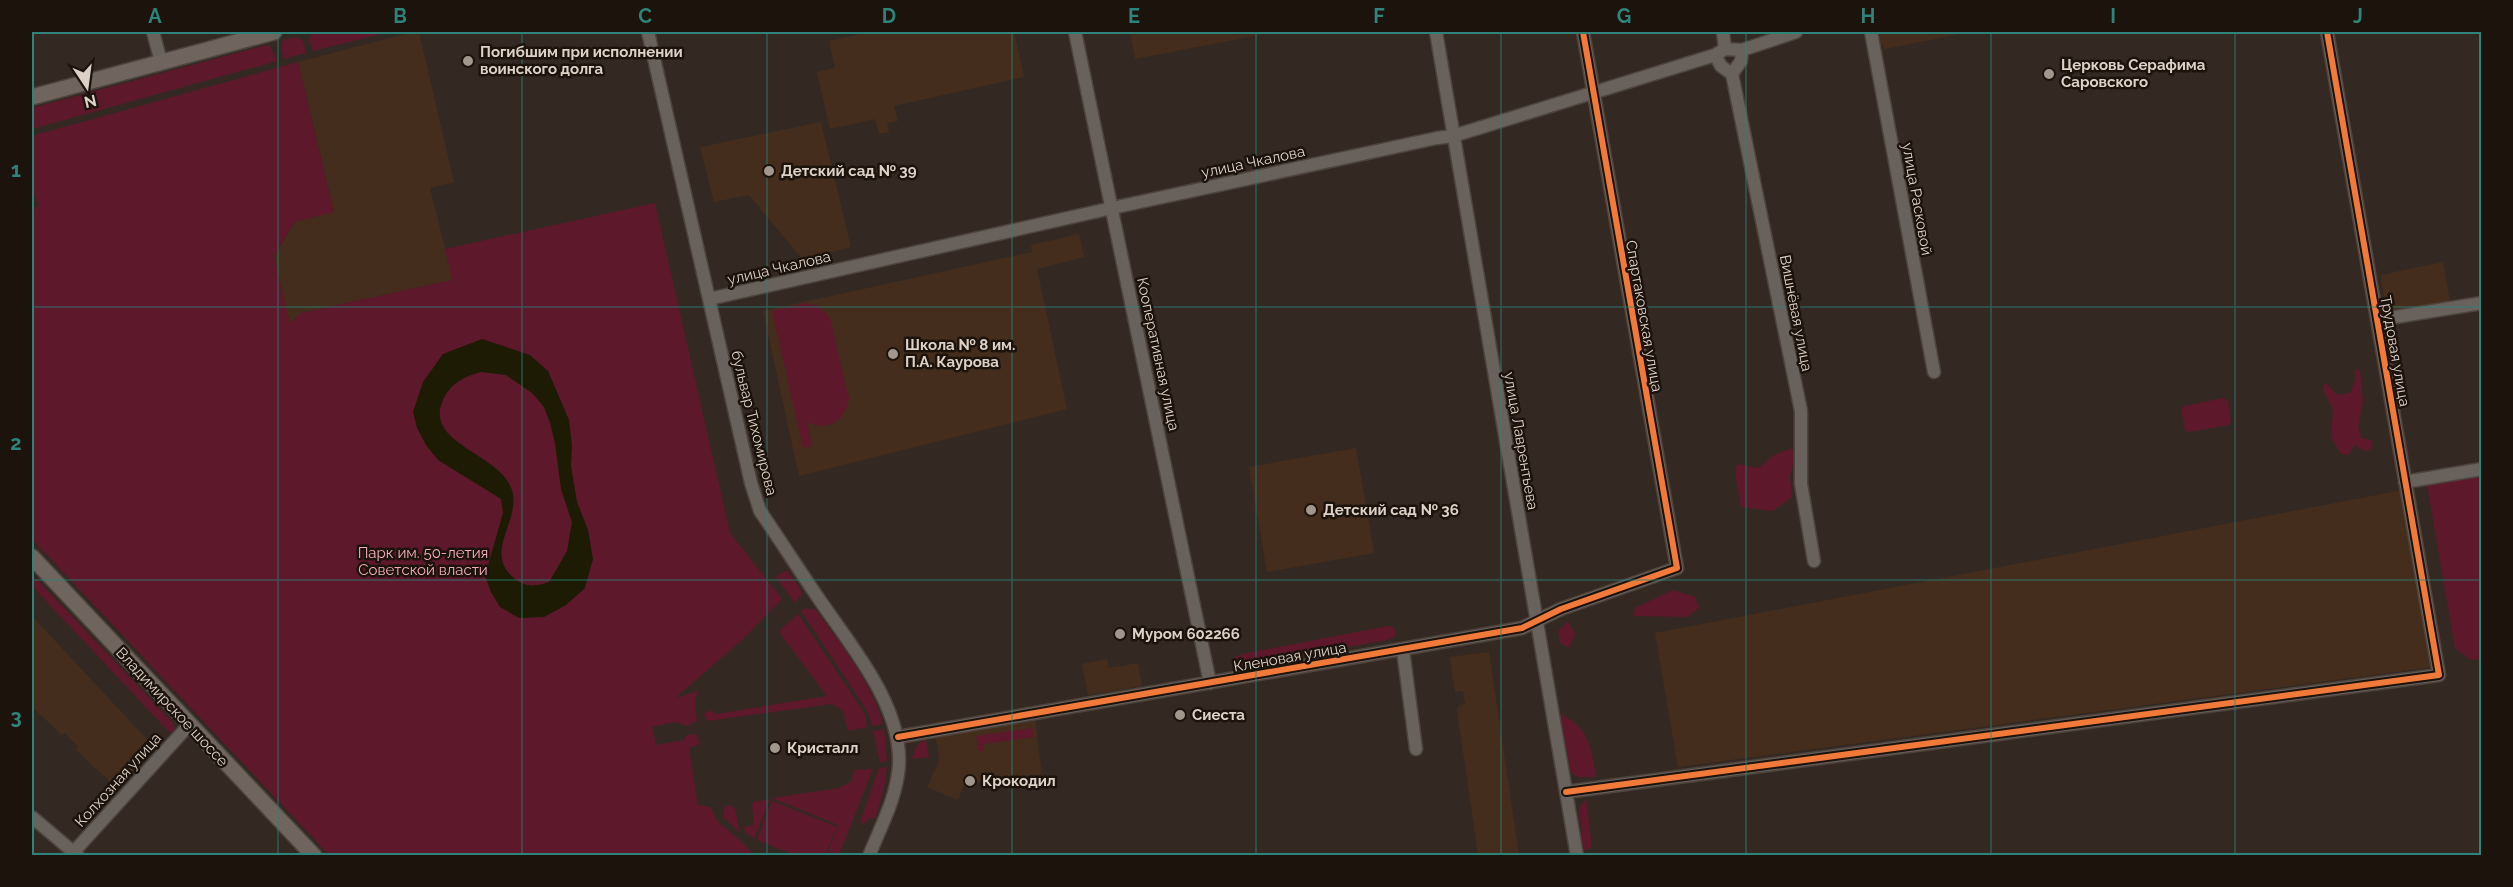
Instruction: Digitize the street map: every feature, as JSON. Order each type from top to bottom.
[{"type":"main road","points":[[32,97],[274,32]]},
{"type":"main road","name":"Владимирское шоссе","points":[[32,557],[189,725],[315,855]]},
{"type":"street","points":[[153,32],[161,62]]},
{"type":"street","name":"бульвар Тихомирова","points":[[648,32],[751,483],[760,511],[862,660],[887,706],[898,737],[899,763],[895,787],[868,855]]},
{"type":"street","name":"Кооперативная улица","points":[[1075,32],[1210,683]]},
{"type":"street","name":"улица Лаврентьева","points":[[1436,32],[1576,855]]},
{"type":"street","name":"Спартаковская улица","points":[[1583,32],[1677,568]]},
{"type":"street","points":[[1723,32],[1720,52],[1721,66],[1732,74],[1741,61],[1742,50]]},
{"type":"street","name":"улица Чкалова","points":[[709,299],[1112,208],[1453,136],[1720,52],[1742,50],[1796,32]]},
{"type":"street","name":"улица Расковой","points":[[1871,32],[1934,372]]},
{"type":"street","name":"Трудовая улица","points":[[1566,792],[2439,675],[2327,32]]},
{"type":"street","name":"Вишнёвая улица","points":[[1732,74],[1801,411],[1802,484],[1814,561]]},
{"type":"street","points":[[2377,320],[2481,303]]},
{"type":"street","points":[[2405,482],[2481,469]]},
{"type":"street","name":"Кленовая улица","points":[[898,737],[1522,628],[1561,609],[1677,568]]},
{"type":"street","points":[[1402,650],[1416,749]]},
{"type":"street","name":"Колхозная улица","points":[[74,854],[189,725]]},
{"type":"street","points":[[32,818],[74,854]]},
{"type":"shaded area","points":[[419,32],[454,182],[430,188],[453,280],[301,313],[290,323],[274,257],[295,222],[334,211],[298,62]]},
{"type":"shaded area","points":[[856,32],[1014,32],[1024,77],[894,106],[898,121],[887,123],[889,132],[879,134],[875,119],[830,129],[817,72],[835,68],[829,41],[857,35]]},
{"type":"shaded area","points":[[1130,32],[1275,32],[1135,59]]},
{"type":"shaded area","points":[[1876,32],[1969,32],[1885,49],[1877,38]]},
{"type":"shaded area","name":"Детский сад № 39","points":[[821,122],[851,247],[803,260],[749,195],[714,202],[700,147]]},
{"type":"shaded area","points":[[1079,234],[1084,257],[1037,269],[1067,409],[799,476],[763,311],[1032,252],[1031,245]]},
{"type":"shaded area","points":[[2443,262],[2450,301],[2388,314],[2380,275]]},
{"type":"shaded area","points":[[482,339],[530,355],[548,371],[569,420],[572,446],[571,466],[577,502],[588,530],[593,559],[585,588],[566,605],[544,617],[519,618],[500,607],[485,576],[503,513],[501,499],[438,460],[426,445],[417,428],[413,412],[423,382],[443,354]],"holes":[[[481,372],[506,375],[532,393],[544,407],[555,443],[561,489],[572,522],[567,551],[549,582],[536,585],[523,584],[515,579],[506,569],[502,558],[504,537],[512,514],[513,502],[512,490],[505,477],[453,438],[444,427],[440,415],[446,394],[458,382]]]},
{"type":"shaded area","name":"Детский сад № 36","points":[[1356,448],[1374,553],[1267,572],[1249,467]]},
{"type":"shaded area","points":[[2403,490],[2434,667],[1678,767],[1655,633]]},
{"type":"shaded area","points":[[32,616],[154,747],[117,788],[76,750],[78,747],[65,733],[62,735],[32,707]]},
{"type":"shaded area","points":[[1489,652],[1519,855],[1478,855],[1457,710],[1459,705],[1465,704],[1463,691],[1455,692],[1450,657]]},
{"type":"shaded area","points":[[1107,659],[1109,668],[1138,663],[1142,686],[1088,695],[1082,664]]},
{"type":"shaded area","points":[[1035,721],[1042,774],[964,785],[958,800],[927,787],[939,762],[936,737]]},
{"type":"green space","points":[[312,32],[389,32],[313,51],[309,40]]},
{"type":"green space","points":[[297,37],[303,41],[306,53],[284,59],[281,48],[283,40]]},
{"type":"green space","points":[[266,45],[270,46],[277,61],[32,129],[32,108]]},
{"type":"green space","name":"Парк им. 50-летия Советской власти","points":[[298,62],[334,212],[295,222],[274,256],[290,323],[301,313],[452,280],[445,249],[655,203],[730,533],[782,599],[741,641],[675,698],[698,691],[695,700],[697,721],[687,726],[675,722],[652,727],[656,745],[684,740],[687,735],[697,734],[700,744],[689,748],[698,805],[710,807],[718,822],[754,855],[329,855],[32,539],[32,210],[39,205],[32,192],[32,136]]},
{"type":"green space","points":[[805,303],[819,306],[830,318],[849,398],[844,413],[835,422],[822,426],[807,422],[812,446],[803,448],[772,311]]},
{"type":"green space","points":[[2360,369],[2363,401],[2358,427],[2362,438],[2371,440],[2372,449],[2365,451],[2354,445],[2349,455],[2341,454],[2331,437],[2333,410],[2323,390],[2325,382],[2337,395],[2350,393],[2355,381],[2355,370]]},
{"type":"green space","points":[[2224,398],[2228,401],[2231,421],[2229,425],[2189,432],[2185,430],[2181,409],[2184,406]]},
{"type":"green space","points":[[1792,448],[1795,456],[1790,476],[1792,497],[1773,511],[1741,507],[1735,473],[1737,464],[1759,468],[1774,455]]},
{"type":"green space","points":[[2481,476],[2481,659],[2471,660],[2455,648],[2427,485]]},
{"type":"green space","points":[[787,570],[802,594],[795,603],[776,577]]},
{"type":"green space","points":[[32,574],[173,723],[175,729],[173,733],[169,732],[32,586]]},
{"type":"green space","points":[[1673,590],[1695,597],[1699,608],[1687,617],[1633,616],[1635,608]]},
{"type":"green space","points":[[806,608],[816,610],[855,664],[878,708],[883,724],[872,726],[868,712],[801,611]]},
{"type":"green space","points":[[798,614],[865,714],[867,727],[848,731],[843,711],[832,704],[707,721],[704,714],[710,710],[716,714],[827,696],[781,635],[780,630]]},
{"type":"green space","points":[[1568,621],[1575,634],[1569,648],[1560,643],[1558,631]]},
{"type":"green space","points":[[1388,626],[1395,628],[1396,636],[1387,640],[1239,667],[1233,666],[1232,659],[1242,654]]},
{"type":"green space","points":[[1560,714],[1577,725],[1583,732],[1593,757],[1596,777],[1578,777],[1571,773]]},
{"type":"green space","points":[[1033,728],[1034,737],[984,744],[984,751],[978,751],[976,736]]},
{"type":"green space","points":[[884,729],[887,761],[880,762],[873,731]]},
{"type":"green space","points":[[926,739],[929,757],[911,759],[918,744]]},
{"type":"green space","points":[[887,767],[876,817],[867,820],[864,824],[860,822],[879,768]]},
{"type":"green space","points":[[873,769],[839,855],[827,855],[838,825],[772,798],[839,788],[851,782],[854,770]]},
{"type":"green space","points":[[770,799],[754,839],[745,832],[744,827],[754,825],[752,805],[754,802]]},
{"type":"green space","points":[[1586,799],[1592,848],[1583,850],[1579,808]]},
{"type":"green space","points":[[772,801],[837,827],[825,855],[796,855],[757,840]]},
{"type":"green space","points":[[730,805],[735,809],[740,833],[723,817],[725,806]]},
{"type":"cycle path","points":[[898,737],[1522,628],[1561,609],[1677,568],[1583,32]]},
{"type":"cycle path","points":[[1566,792],[2439,675],[2327,32]]},
{"type":"place","name":"Погибшим при исполнении воинского долга","points":[[468,61]]},
{"type":"place","name":"Церковь Серафима Саровского","points":[[2049,74]]},
{"type":"place","name":"Детский сад № 39","points":[[769,171]]},
{"type":"place","name":"Школа № 8 им. П.А. Каурова","points":[[893,354]]},
{"type":"place","name":"Детский сад № 36","points":[[1311,510]]},
{"type":"place","name":"Муром 602266","points":[[1120,634]]},
{"type":"place","name":"Сиеста","points":[[1180,715]]},
{"type":"place","name":"Кристалл","points":[[775,748]]},
{"type":"place","name":"Крокодил","points":[[970,781]]}]
